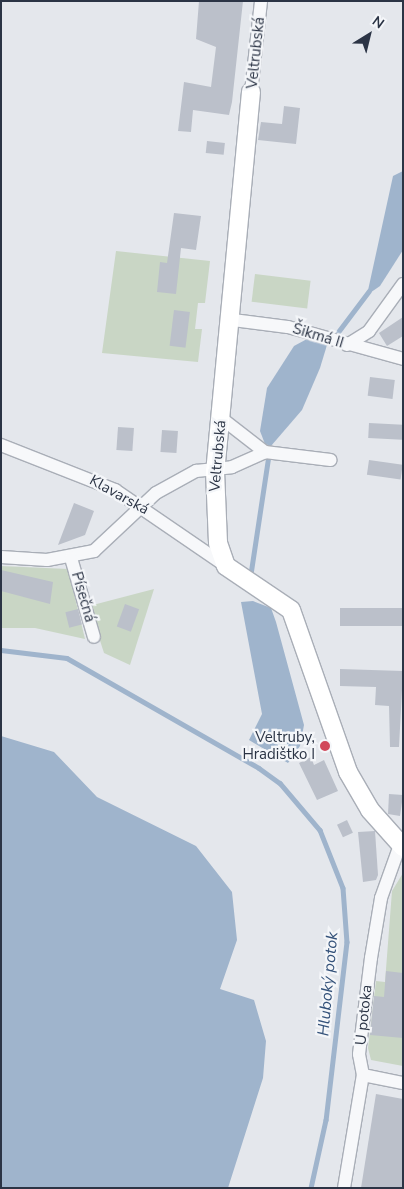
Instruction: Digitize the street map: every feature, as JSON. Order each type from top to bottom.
[{"type":"street","name":"Veltrubská","points":[[226,566],[214,521],[216,471],[233,320],[251,92],[261,1]]},
{"type":"street","points":[[347,344],[369,331],[403,284]]},
{"type":"street","name":"Šikmá II","points":[[233,320],[288,326],[403,359]]},
{"type":"street","points":[[222,418],[265,452],[330,460]]},
{"type":"street","name":"Klavarská","points":[[1,445],[86,477],[144,507],[226,566]]},
{"type":"street","name":"Písečná","points":[[1,557],[71,558],[101,546],[144,507],[156,493],[196,471],[216,471],[265,452]]},
{"type":"street","name":"Písečná","points":[[71,558],[94,637]]},
{"type":"street","points":[[226,566],[291,610],[348,772],[370,810],[402,846]]},
{"type":"street","name":"U potoka","points":[[344,1188],[363,1075],[359,1054],[371,958],[381,898],[402,846]]},
{"type":"street","points":[[363,1075],[403,1083]]},
{"type":"green space","points":[[116,251],[210,261],[205,303],[198,303],[195,329],[202,329],[198,362],[102,353]]},
{"type":"green space","points":[[255,274],[311,281],[307,309],[252,302]]},
{"type":"green space","points":[[1,566],[68,569],[85,639],[35,628],[1,628]]},
{"type":"green space","points":[[154,589],[130,665],[104,653],[89,606]]},
{"type":"green space","points":[[403,873],[403,1066],[371,1060],[368,1048],[376,981],[385,982],[392,891]]},
{"type":"water","points":[[403,171],[403,250],[380,286],[367,295],[393,176]]},
{"type":"water","points":[[307,339],[327,345],[320,368],[302,410],[271,446],[265,444],[260,431],[267,388],[294,346]]},
{"type":"water","points":[[253,601],[271,608],[304,725],[300,746],[288,763],[249,740],[262,714],[241,602]]},
{"type":"water","points":[[1,736],[54,752],[97,797],[196,846],[232,892],[237,940],[220,989],[254,1000],[266,1041],[263,1078],[228,1188],[1,1188]]},
{"type":"building","points":[[199,1],[243,1],[232,102],[229,115],[193,110],[191,132],[178,131],[184,82],[211,87],[216,47],[196,39]]},
{"type":"building","points":[[284,106],[300,108],[296,144],[258,140],[261,122],[282,124]]},
{"type":"building","points":[[207,141],[225,143],[224,155],[206,153]]},
{"type":"building","points":[[174,213],[201,216],[196,250],[181,248],[176,294],[157,292],[160,262],[167,263]]},
{"type":"building","points":[[174,310],[190,312],[185,348],[170,346]]},
{"type":"building","points":[[403,317],[403,336],[387,346],[379,333]]},
{"type":"building","points":[[370,377],[395,380],[392,399],[368,396]]},
{"type":"building","points":[[369,423],[403,425],[402,440],[368,438]]},
{"type":"building","points":[[118,427],[134,428],[132,451],[116,450]]},
{"type":"building","points":[[162,430],[178,431],[176,453],[160,452]]},
{"type":"building","points":[[369,460],[403,465],[401,480],[367,475]]},
{"type":"building","points":[[74,503],[94,511],[85,535],[58,545]]},
{"type":"building","points":[[1,570],[53,582],[50,604],[1,591]]},
{"type":"building","points":[[125,604],[139,609],[131,632],[117,627]]},
{"type":"building","points":[[340,608],[403,608],[403,626],[340,626]]},
{"type":"building","points":[[78,609],[82,625],[69,628],[65,612]]},
{"type":"building","points":[[340,669],[403,671],[399,747],[390,747],[389,706],[375,705],[376,687],[340,686]]},
{"type":"building","points":[[311,757],[314,765],[324,760],[338,791],[317,800],[299,763]]},
{"type":"building","points":[[389,794],[403,795],[400,816],[388,814]]},
{"type":"building","points":[[347,820],[353,833],[343,837],[337,825]]},
{"type":"building","points":[[375,831],[378,875],[376,880],[363,882],[358,832]]},
{"type":"building","points":[[386,971],[403,973],[403,1038],[370,1035],[374,996],[384,997]]},
{"type":"building","points":[[376,1094],[403,1099],[403,1188],[361,1188]]},
{"type":"waterway","points":[[338,332],[369,291]]},
{"type":"waterway","points":[[251,571],[268,459]]},
{"type":"waterway","name":"Hluboký potok","points":[[1,650],[67,658],[259,768],[280,783],[320,830],[343,888],[347,942],[326,1120],[311,1188]]},
{"type":"place","name":"Veltruby, Hradištko I","points":[[325,746]]}]
